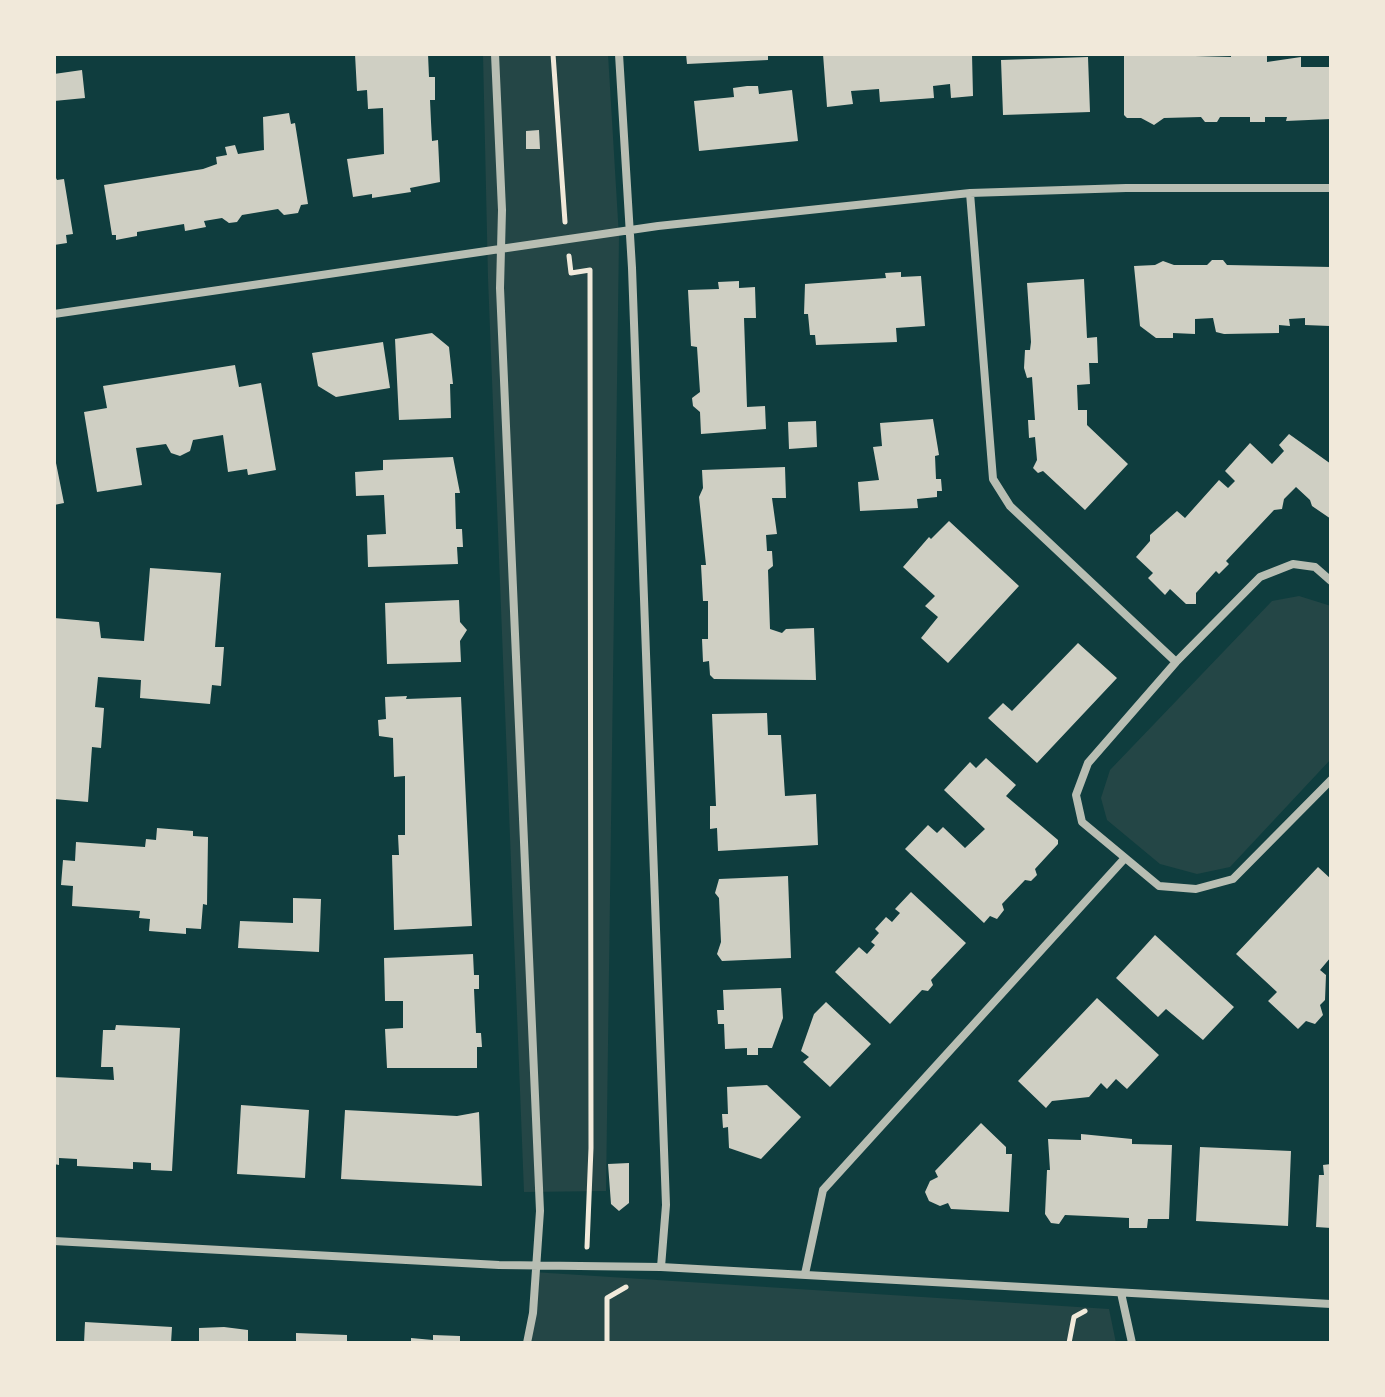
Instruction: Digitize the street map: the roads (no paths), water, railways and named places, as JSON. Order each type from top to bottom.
[{"type":"street","points":[[495,54],[502,247],[500,304],[540,1211],[538,1264],[527,1343]]},
{"type":"street","points":[[619,54],[629,230],[666,1190],[661,1267]]},
{"type":"street","points":[[54,314],[629,230],[970,193],[1126,188],[1331,188]]},
{"type":"street","points":[[970,193],[993,479],[1010,506],[1176,662]]},
{"type":"street","points":[[1331,581],[1315,567],[1293,564],[1260,577],[1176,662],[1088,763],[1076,795],[1082,822],[1159,886],[1196,889],[1233,879],[1331,780]]},
{"type":"street","points":[[805,1274],[823,1190],[1125,858]]},
{"type":"street","points":[[54,1241],[805,1274],[1331,1304]]},
{"type":"street","points":[[1121,1293],[1132,1343]]}]
